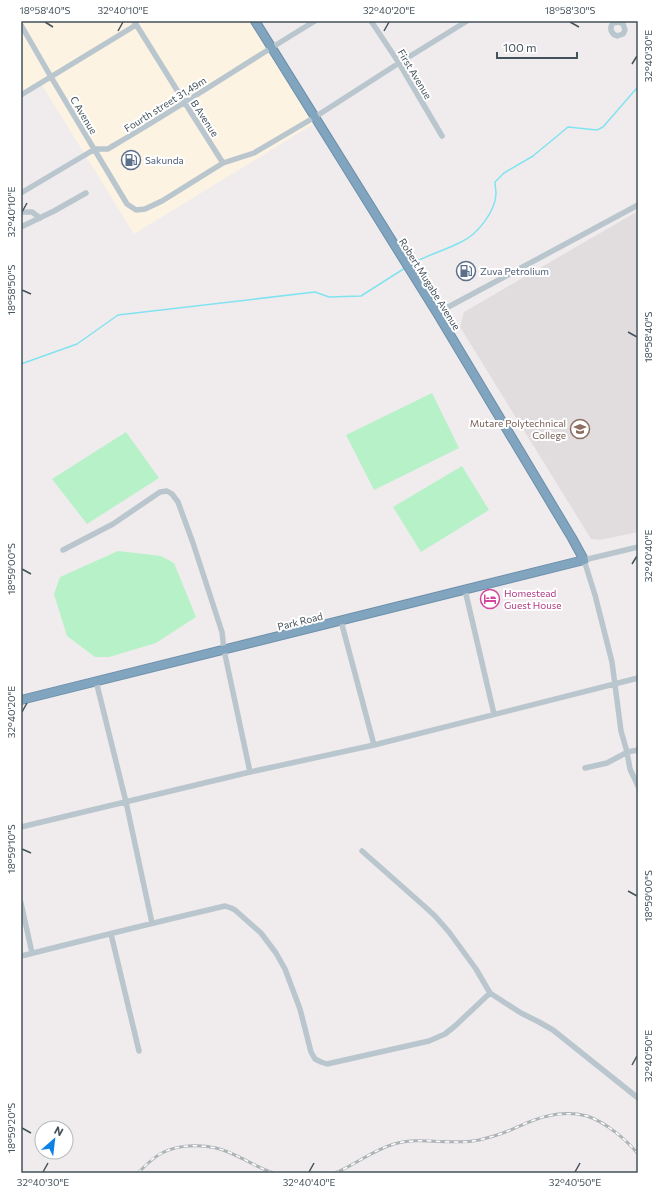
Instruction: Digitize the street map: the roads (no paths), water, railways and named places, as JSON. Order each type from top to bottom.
[{"type":"highway","name":"Robert Mugabe Avenue","points":[[255,21],[437,313],[584,560]]},
{"type":"highway","name":"Park Road","points":[[21,700],[584,560]]},
{"type":"street","name":"Fourth street 31,49m","points":[[21,193],[95,149],[108,149],[315,21]]},
{"type":"street","name":"First Avenue","points":[[371,21],[442,136]]},
{"type":"street","points":[[223,163],[254,153],[315,117],[398,63],[467,21]]},
{"type":"street","points":[[21,95],[135,23]]},
{"type":"street","name":"B Avenue","points":[[135,23],[223,163]]},
{"type":"street","name":"C Avenue","points":[[21,27],[127,204],[136,210],[145,209],[162,201],[223,163]]},
{"type":"street","points":[[21,227],[86,192]]},
{"type":"street","points":[[437,313],[638,205]]},
{"type":"street","points":[[21,212],[32,212],[40,218]]},
{"type":"street","points":[[63,550],[113,524],[160,492],[167,491],[172,494],[178,502],[193,543],[222,632],[224,650],[250,772]]},
{"type":"street","points":[[638,547],[584,560],[595,595],[612,662],[621,731],[630,769],[638,786]]},
{"type":"street","points":[[466,590],[494,714]]},
{"type":"street","points":[[341,621],[374,745]]},
{"type":"street","points":[[21,828],[250,772],[374,745],[638,678]]},
{"type":"street","points":[[96,681],[126,802],[152,923]]},
{"type":"street","points":[[585,768],[607,763],[627,752],[638,750]]},
{"type":"street","points":[[362,851],[435,916],[449,932],[476,969],[490,993],[553,1030],[638,1098]]},
{"type":"street","points":[[21,903],[32,953]]},
{"type":"street","points":[[21,956],[224,906],[232,908],[261,933],[276,953],[285,969],[300,1009],[311,1052],[315,1059],[327,1064],[429,1041],[445,1034],[490,993]]},
{"type":"street","points":[[111,934],[140,1051]]},
{"type":"waterway","points":[[410,265],[422,258],[461,242],[473,234],[489,215],[495,201],[495,182],[504,173],[533,156],[568,127],[597,130],[603,127],[638,88]]},
{"type":"waterway","points":[[21,364],[77,344],[118,315],[315,292],[329,297],[361,296],[405,268]]},
{"type":"railway","points":[[335,1173],[379,1150],[394,1144],[415,1141],[468,1142],[503,1133],[542,1117],[562,1114],[578,1114],[601,1122],[628,1143],[638,1154]]},
{"type":"railway","points":[[138,1173],[158,1155],[168,1150],[195,1146],[216,1148],[226,1151],[273,1173]]},
{"type":"place","name":"Sakunda","points":[[131,160]]},
{"type":"place","name":"Zuva Petrolium","points":[[466,271]]},
{"type":"place","name":"Mutare Polytechnical College","points":[[580,429]]},
{"type":"place","name":"Homestead Guest House","points":[[490,599]]}]
